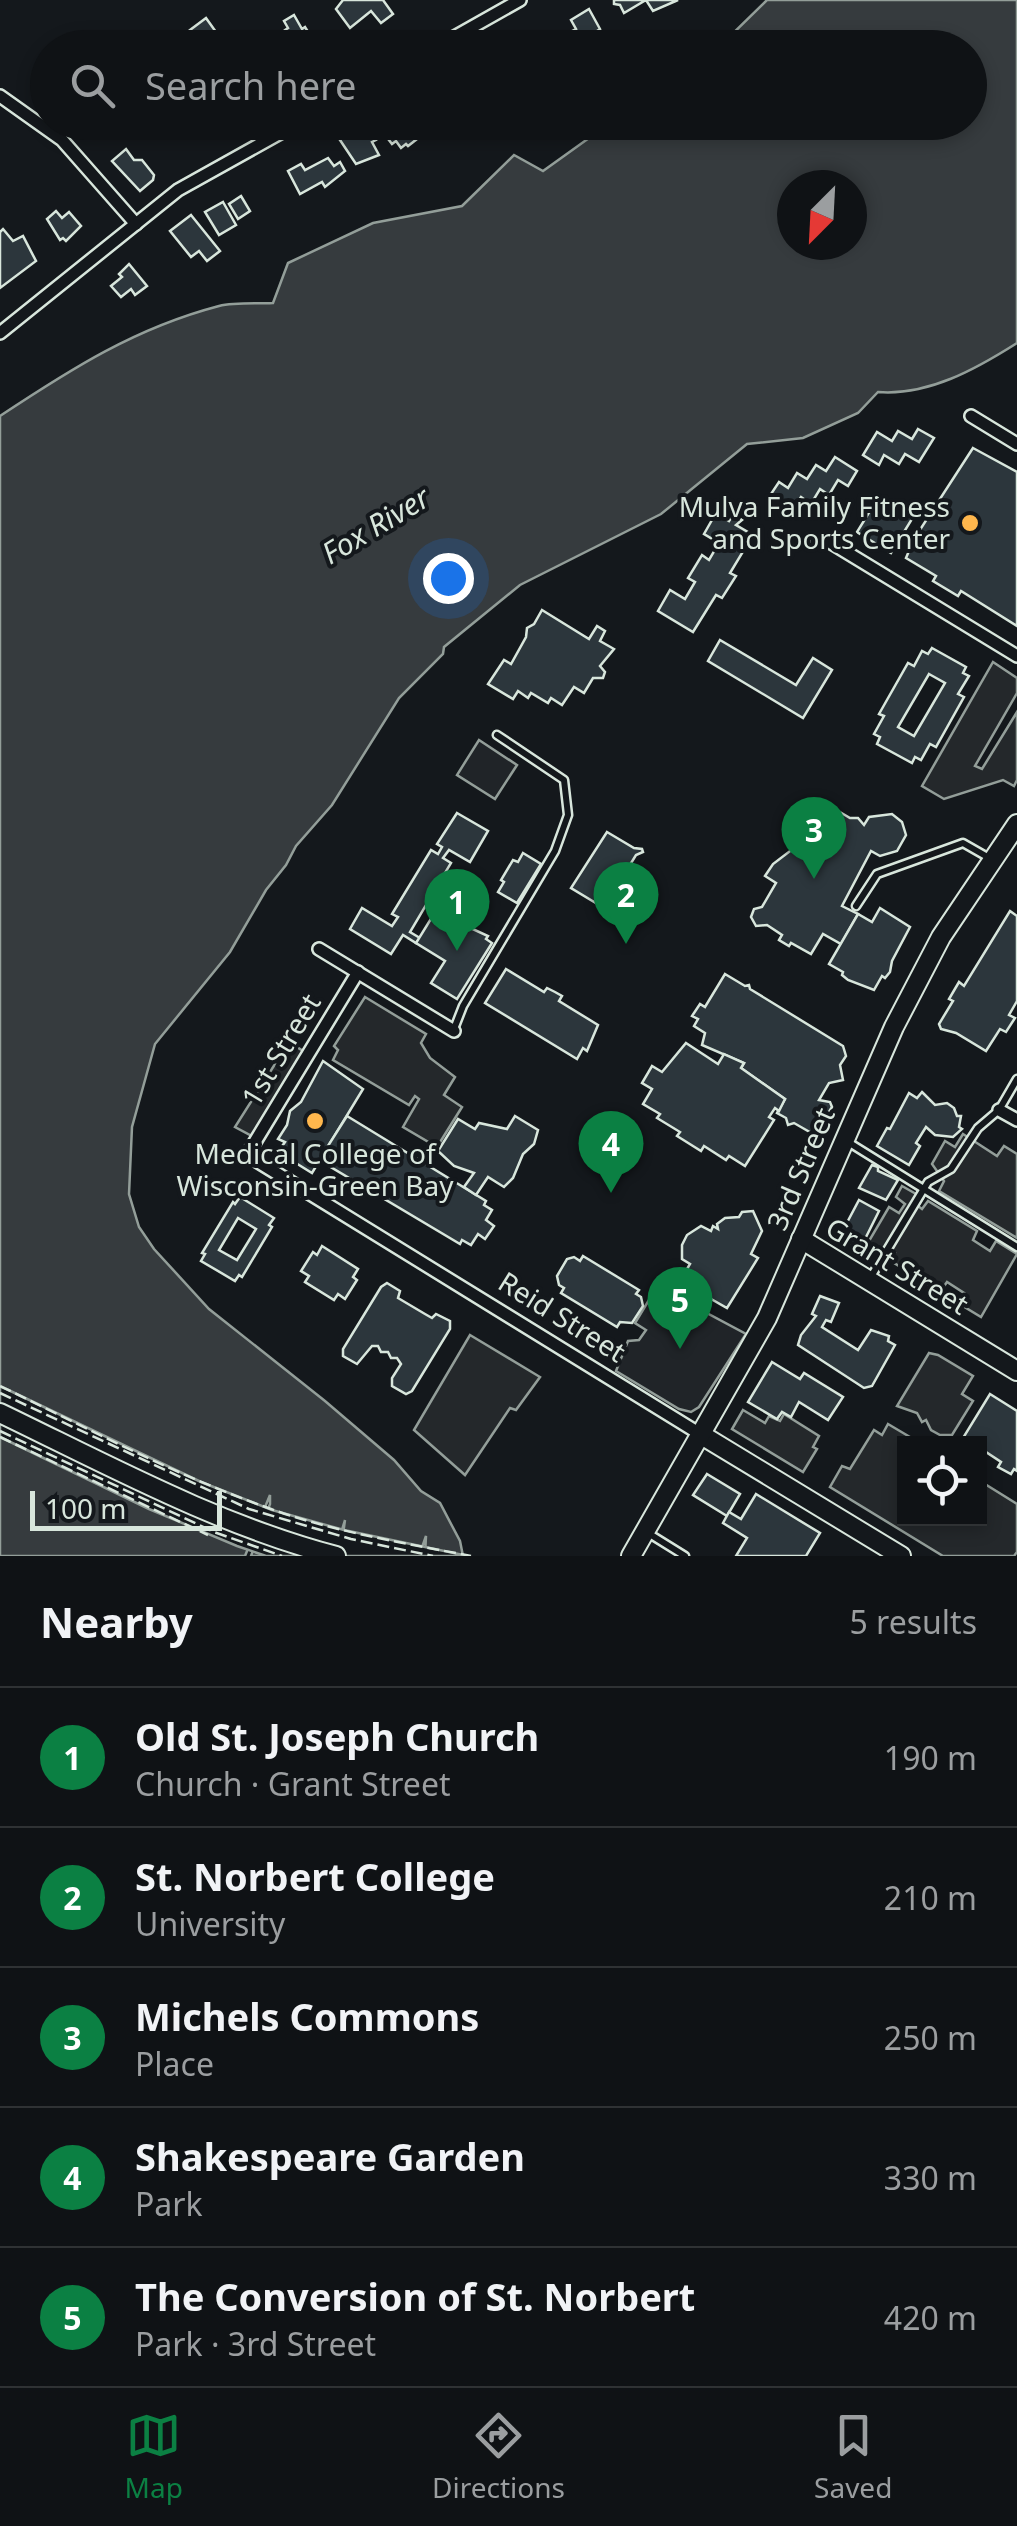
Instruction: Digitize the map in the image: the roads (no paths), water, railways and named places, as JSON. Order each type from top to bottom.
[{"type":"main road","name":"3rd Street","points":[[634,1545],[767,1318],[894,1027],[941,937],[1017,824]]},
{"type":"main road","name":"Grant Street","points":[[800,1240],[1017,1371]]},
{"type":"main road","points":[[0,1414],[203,1510],[292,1544],[336,1556]]},
{"type":"main road","name":"Reid Street","points":[[700,1434],[900,1556]]},
{"type":"street","points":[[468,30],[522,0],[533,12]]},
{"type":"street","points":[[0,96],[30,117]]},
{"type":"street","points":[[62,140],[136,224]]},
{"type":"street","points":[[0,333],[178,190],[268,140]]},
{"type":"street","points":[[970,416],[1017,444]]},
{"type":"street","points":[[816,542],[828,541],[1017,656]]},
{"type":"street","points":[[319,950],[454,1031]]},
{"type":"street","name":"1st Street","points":[[247,1155],[358,972]]},
{"type":"street","points":[[999,1110],[1017,1120]]},
{"type":"street","name":"Reid Street","points":[[247,1155],[700,1434]]},
{"type":"lane","points":[[454,1031],[462,1006],[549,864],[568,815],[564,780],[498,735]]},
{"type":"lane","points":[[856,906],[877,874],[963,843],[992,860]]},
{"type":"lane","points":[[868,1281],[924,1188],[931,1179],[951,1168],[978,1128],[999,1110],[1017,1079]]},
{"type":"lane","points":[[843,1139],[1017,1247]]},
{"type":"lane","points":[[634,1545],[685,1556]]},
{"type":"water","name":"Fox River","points":[[767,0],[1017,0],[1017,343],[968,371],[933,385],[878,392],[858,413],[803,438],[747,444],[661,514],[520,585],[444,647],[443,654],[399,698],[332,805],[296,846],[266,890],[230,952],[155,1044],[132,1127],[129,1194],[139,1227],[209,1309],[325,1401],[394,1460],[421,1491],[440,1503],[460,1541],[463,1556],[425,1556],[426,1536],[419,1556],[340,1556],[345,1520],[334,1556],[251,1556],[270,1495],[245,1556],[0,1556],[0,416],[78,366],[159,326],[219,306],[273,303],[288,263],[373,223],[462,206],[514,155],[543,171],[586,140],[987,140],[987,30],[736,30]]},
{"type":"place","name":"Mulva Family Fitness and Sports Center","points":[[970,523]]},
{"type":"place","name":"Michels Commons","points":[[814,879]]},
{"type":"place","name":"St. Norbert College","points":[[626,944]]},
{"type":"place","name":"Old St. Joseph Church","points":[[457,951]]},
{"type":"place","name":"Medical College of Wisconsin-Green Bay","points":[[315,1121]]},
{"type":"place","name":"Shakespeare Garden","points":[[611,1193]]},
{"type":"place","name":"The Conversion of St. Norbert","points":[[680,1349]]}]
